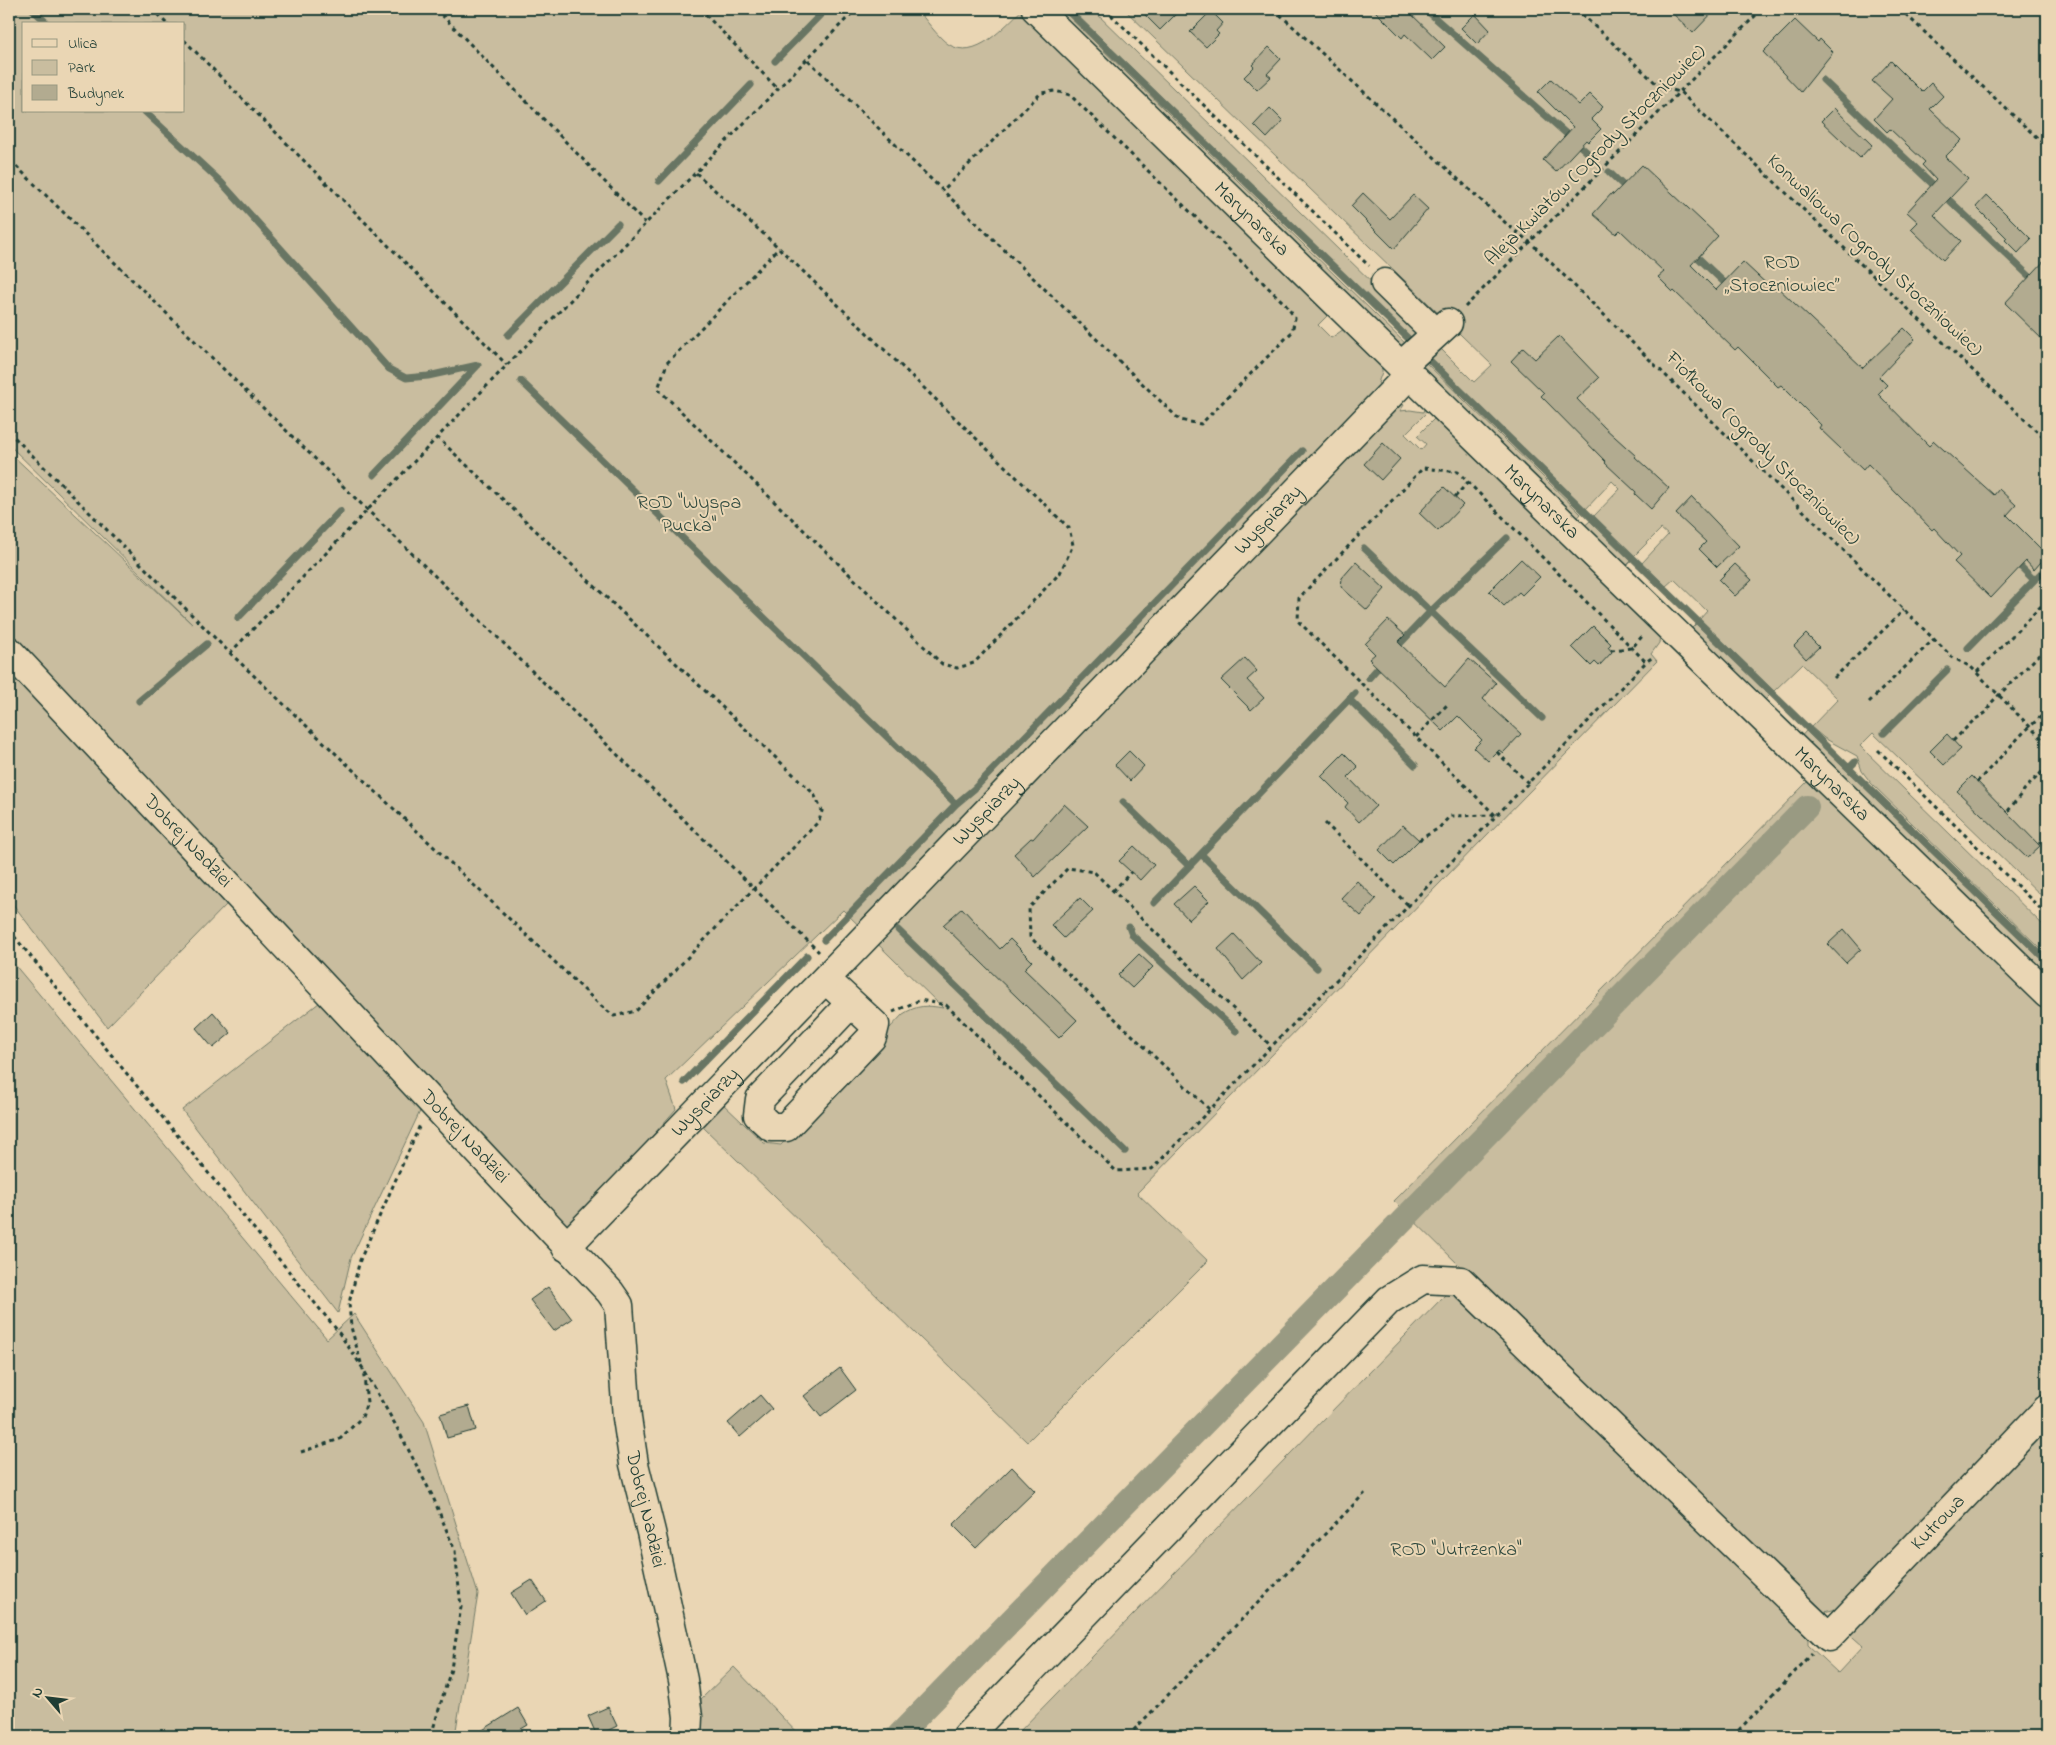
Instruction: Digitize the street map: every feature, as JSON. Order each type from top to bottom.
[{"type":"street","name":"Marynarska","points":[[1036,9],[1406,367],[2047,994]]},
{"type":"street","points":[[1385,282],[1439,331]]},
{"type":"street","name":"Wyspiarzy","points":[[566,1247],[840,986],[1439,331]]},
{"type":"street","name":"Dobrej Nadziei","points":[[9,651],[610,1292],[619,1306],[626,1418],[632,1455],[683,1680],[688,1717],[687,1736]]},
{"type":"street","points":[[840,986],[877,1023],[872,1037],[786,1127],[771,1127],[758,1115],[760,1099],[840,986]]},
{"type":"street","points":[[966,1736],[1389,1300],[1423,1279],[1461,1280],[1822,1644]]},
{"type":"street","name":"Kutrowa","points":[[1822,1644],[2047,1409]]},
{"type":"path","points":[[152,9],[165,22]]},
{"type":"path","points":[[436,9],[645,223]]},
{"type":"path","points":[[700,9],[777,88]]},
{"type":"path","points":[[230,653],[507,364],[696,173],[777,88],[808,60],[856,9]]},
{"type":"path","points":[[1105,9],[1385,282]]},
{"type":"path","name":"Fiołkowa (Ogrody Stoczniowiec)","points":[[1274,9],[1510,226],[1531,242],[1952,657],[1971,667],[2047,744]]},
{"type":"path","points":[[1576,9],[1660,87],[1680,92]]},
{"type":"path","name":"Aleja Kwiatów (Ogrody Stoczniowiec)","points":[[1439,331],[1480,294],[1762,9]]},
{"type":"path","points":[[1900,9],[2047,147]]},
{"type":"path","points":[[185,41],[507,364]]},
{"type":"path","points":[[808,60],[1180,420],[1201,424],[1292,332],[1295,318],[1285,304],[1070,95],[1055,91],[1041,93],[943,190]]},
{"type":"path","name":"Konwaliowa (Ogrody Stoczniowiec)","points":[[1680,92],[2047,441]]},
{"type":"path","points":[[9,163],[15,165],[753,890],[840,986]]},
{"type":"path","points":[[696,173],[779,248],[1069,528],[1073,545],[1060,573],[974,663],[957,668],[942,664],[658,389],[666,363],[779,248]]},
{"type":"path","points":[[9,432],[230,653],[600,1005],[614,1016],[636,1012],[819,821],[822,811],[814,794],[438,438]]},
{"type":"path","points":[[1495,815],[1298,621],[1299,598],[1423,468],[1458,472],[1646,662]]},
{"type":"path","points":[[1455,497],[1468,482]]},
{"type":"path","points":[[1976,672],[2047,600]]},
{"type":"path","points":[[1834,678],[1904,610]]},
{"type":"path","points":[[1869,702],[1934,639]]},
{"type":"path","points":[[1610,650],[1632,648],[1637,641]]},
{"type":"path","points":[[1953,741],[1974,720],[1987,712],[1990,704],[2047,647]]},
{"type":"path","points":[[877,1023],[899,1008],[920,1000],[946,1005],[1116,1172],[1152,1169],[1495,815],[1646,662],[1654,657]]},
{"type":"path","points":[[1416,737],[1447,705]]},
{"type":"path","points":[[1977,782],[2030,726],[2047,711]]},
{"type":"path","points":[[1878,750],[2047,916]]},
{"type":"path","points":[[1497,752],[1528,783]]},
{"type":"path","points":[[2008,811],[2025,789],[2047,767]]},
{"type":"path","points":[[1419,840],[1439,828],[1450,816],[1495,815]]},
{"type":"path","points":[[1325,823],[1408,905]]},
{"type":"path","points":[[2039,844],[2047,836]]},
{"type":"path","points":[[1209,1109],[1030,937],[1029,908],[1068,868],[1094,872],[1271,1046]]},
{"type":"path","points":[[1113,891],[1131,872]]},
{"type":"path","points":[[9,930],[337,1330],[362,1367],[433,1497],[455,1551],[461,1607],[451,1669],[431,1736]]},
{"type":"path","points":[[301,1452],[340,1439],[362,1417],[367,1402],[362,1367],[351,1327],[349,1303],[358,1268],[401,1164],[431,1102]]},
{"type":"path","points":[[1128,1736],[1365,1493]]},
{"type":"path","points":[[1733,1736],[1822,1644]]},
{"type":"green space","name":"ROD \"Wyspa Pucka\"","points":[[9,9],[917,9],[944,41],[958,48],[969,49],[989,40],[1023,9],[1329,314],[1318,325],[1331,338],[1344,329],[1382,365],[1382,372],[1378,383],[1404,405],[1400,411],[1423,412],[1426,404],[1431,408],[1405,434],[1421,450],[1426,444],[1417,436],[1438,415],[1660,633],[1659,643],[1651,654],[1657,661],[1137,1193],[1208,1261],[1027,1442],[701,1125],[721,1102],[764,1143],[781,1145],[903,1014],[922,1006],[943,1008],[843,910],[666,1080],[676,1109],[570,1230],[229,902],[107,1027],[9,899],[9,452],[193,625],[9,445]]},
{"type":"green space","points":[[1048,9],[1061,9],[1409,347],[1401,354]]},
{"type":"green space","points":[[1071,9],[1092,9],[1424,333],[1414,342]]},
{"type":"green space","name":"ROD „Stoczniowiec”","points":[[1124,9],[2047,9],[2047,901],[1873,733],[1860,746],[2047,929],[2047,955],[1871,783],[1862,771],[1857,756],[1824,738],[1811,727],[1838,699],[1802,664],[1774,691],[1700,619],[1707,611],[1674,579],[1666,586],[1642,563],[1668,535],[1661,529],[1634,556],[1594,516],[1620,489],[1612,481],[1586,509],[1426,353],[1436,344],[1474,382],[1492,365]]},
{"type":"green space","points":[[1421,358],[1581,514],[1574,522],[1413,366]]},
{"type":"green space","points":[[1590,521],[1631,561],[1623,569],[1581,529]]},
{"type":"green space","points":[[1696,624],[1770,695],[1761,704],[1688,632]]},
{"type":"green space","points":[[1806,731],[2047,965],[2047,981],[1798,740]]},
{"type":"green space","points":[[1807,782],[2047,1006],[2047,1398],[1845,1607],[1820,1613],[1806,1607],[1394,1201]]},
{"type":"green space","points":[[9,958],[327,1339],[354,1314],[424,1422],[478,1594],[455,1736],[9,1736]]},
{"type":"green space","points":[[324,999],[423,1105],[351,1258],[338,1313],[182,1110]]},
{"type":"green space","name":"ROD \"Jutrzenka\"","points":[[1460,1293],[1808,1632],[1808,1645],[1838,1673],[1863,1646],[1845,1630],[2047,1418],[2047,1736],[1015,1736],[1446,1294]]},
{"type":"green space","points":[[734,1667],[800,1736],[699,1736],[701,1699]]},
{"type":"building","points":[[1139,9],[1181,9],[1160,30]]},
{"type":"building","points":[[1373,9],[1406,9],[1445,47],[1432,60],[1405,34],[1402,38]]},
{"type":"building","points":[[1668,9],[1716,9],[1693,33]]},
{"type":"building","points":[[1211,11],[1223,23],[1216,31],[1219,34],[1206,47],[1190,32]]},
{"type":"building","points":[[1475,14],[1490,30],[1477,44],[1461,28]]},
{"type":"building","points":[[1795,20],[1818,42],[1820,39],[1833,52],[1801,92],[1763,52]]},
{"type":"building","points":[[1269,47],[1281,59],[1267,74],[1271,77],[1257,90],[1244,77],[1254,67],[1252,65]]},
{"type":"building","points":[[1891,61],[1922,92],[1931,83],[1943,96],[1930,109],[1962,140],[1945,157],[1968,179],[1934,215],[1961,241],[1943,260],[1911,229],[1918,222],[1907,212],[1936,180],[1922,165],[1925,162],[1890,129],[1887,132],[1874,119],[1892,99],[1872,81]]},
{"type":"building","points":[[1551,79],[1579,105],[1590,94],[1603,107],[1591,119],[1601,129],[1588,142],[1586,140],[1556,172],[1543,160],[1573,127],[1538,92]]},
{"type":"building","points":[[1270,108],[1283,121],[1267,138],[1254,125]]},
{"type":"building","points":[[1834,108],[1872,145],[1860,158],[1821,121]]},
{"type":"building","points":[[1642,165],[1718,236],[1691,265],[1716,290],[1743,262],[1772,289],[1775,285],[1863,368],[1904,328],[1915,339],[1879,377],[1887,385],[1878,394],[1929,446],[1934,441],[1994,495],[1999,489],[2016,505],[2007,515],[2047,555],[2034,570],[2026,561],[1991,598],[1954,562],[1960,556],[1868,464],[1863,470],[1819,428],[1821,425],[1781,385],[1778,387],[1738,347],[1735,350],[1673,292],[1658,277],[1664,272],[1620,230],[1616,234],[1593,214]]},
{"type":"building","points":[[1363,193],[1390,219],[1413,195],[1428,209],[1394,249],[1351,206]]},
{"type":"building","points":[[1987,195],[2031,239],[2018,253],[2005,240],[2007,238],[1976,207]]},
{"type":"building","points":[[2047,258],[2047,344],[2005,303]]},
{"type":"building","points":[[1559,336],[1599,378],[1577,399],[1669,488],[1651,509],[1541,396],[1544,393],[1511,361],[1523,348],[1535,359]]},
{"type":"building","points":[[1383,443],[1400,459],[1381,480],[1364,464]]},
{"type":"building","points":[[1444,487],[1463,505],[1438,531],[1419,513]]},
{"type":"building","points":[[1692,497],[1739,546],[1717,567],[1699,549],[1706,542],[1676,514]]},
{"type":"building","points":[[1521,559],[1540,577],[1522,595],[1519,592],[1504,606],[1489,591]]},
{"type":"building","points":[[1356,562],[1385,589],[1367,610],[1341,587],[1342,578]]},
{"type":"building","points":[[1735,564],[1752,580],[1735,596],[1719,580]]},
{"type":"building","points":[[1388,620],[1405,635],[1398,642],[1445,687],[1469,659],[1496,683],[1483,699],[1521,734],[1503,753],[1499,750],[1488,761],[1474,748],[1482,740],[1458,716],[1443,731],[1369,659],[1375,654],[1365,644]]},
{"type":"building","points":[[1593,626],[1611,644],[1608,647],[1612,652],[1599,666],[1595,662],[1591,666],[1572,647]]},
{"type":"building","points":[[1806,634],[1819,647],[1806,659],[1794,646]]},
{"type":"building","points":[[1245,658],[1257,671],[1247,680],[1264,698],[1251,710],[1221,680]]},
{"type":"building","points":[[1947,734],[1961,749],[1944,765],[1930,751]]},
{"type":"building","points":[[1129,751],[1144,766],[1130,781],[1115,765]]},
{"type":"building","points":[[1344,753],[1358,767],[1348,777],[1376,806],[1359,822],[1345,807],[1348,803],[1321,776]]},
{"type":"building","points":[[1972,776],[2040,846],[2027,858],[1957,791]]},
{"type":"building","points":[[1064,804],[1088,826],[1035,877],[1014,854],[1031,838],[1033,839]]},
{"type":"building","points":[[1403,825],[1419,840],[1394,865],[1379,850]]},
{"type":"building","points":[[1134,846],[1154,865],[1140,880],[1119,861]]},
{"type":"building","points":[[1357,881],[1376,899],[1361,916],[1341,898]]},
{"type":"building","points":[[1194,886],[1209,901],[1189,920],[1174,904]]},
{"type":"building","points":[[1080,898],[1093,911],[1064,938],[1051,925]]},
{"type":"building","points":[[962,908],[1000,949],[1010,939],[1032,961],[1024,969],[1077,1020],[1059,1038],[943,925]]},
{"type":"building","points":[[1844,929],[1861,949],[1846,963],[1828,944]]},
{"type":"building","points":[[1234,934],[1261,963],[1243,980],[1218,949]]},
{"type":"building","points":[[1139,954],[1153,967],[1132,988],[1118,975]]},
{"type":"building","points":[[213,1012],[231,1033],[213,1048],[196,1028]]},
{"type":"building","points":[[548,1287],[572,1319],[554,1331],[530,1300]]},
{"type":"building","points":[[840,1368],[856,1390],[821,1417],[804,1396]]},
{"type":"building","points":[[760,1395],[772,1409],[740,1437],[728,1423]]},
{"type":"building","points":[[469,1406],[476,1430],[447,1438],[440,1414]]},
{"type":"building","points":[[1012,1467],[1035,1491],[976,1548],[953,1525]]},
{"type":"building","points":[[532,1580],[546,1601],[525,1615],[511,1593]]},
{"type":"building","points":[[608,1707],[617,1726],[597,1736],[588,1716]]},
{"type":"building","points":[[518,1708],[528,1725],[509,1736],[473,1736]]},
{"type":"waterway","points":[[32,9],[46,22]]},
{"type":"waterway","points":[[1066,9],[1415,345]]},
{"type":"waterway","points":[[1425,9],[1596,160]]},
{"type":"waterway","points":[[775,61],[824,11]]},
{"type":"waterway","points":[[1823,80],[2047,293]]},
{"type":"waterway","points":[[659,181],[751,85]]},
{"type":"waterway","points":[[145,112],[221,182],[389,369],[406,378],[428,376],[478,365]]},
{"type":"waterway","points":[[1609,172],[1628,190]]},
{"type":"waterway","points":[[508,335],[618,224]]},
{"type":"waterway","points":[[1691,251],[1729,287]]},
{"type":"waterway","points":[[1422,353],[2047,961]]},
{"type":"waterway","points":[[374,475],[477,366]]},
{"type":"waterway","points":[[521,381],[956,804]]},
{"type":"waterway","points":[[824,940],[956,804],[974,789],[1302,451]]},
{"type":"waterway","points":[[238,618],[340,511]]},
{"type":"waterway","points":[[1394,650],[1430,612],[1507,538]]},
{"type":"waterway","points":[[1364,548],[1542,718]]},
{"type":"waterway","points":[[2015,561],[2034,580]]},
{"type":"waterway","points":[[1968,648],[2047,567]]},
{"type":"waterway","points":[[139,701],[207,644]]},
{"type":"waterway","points":[[1369,678],[1383,662]]},
{"type":"waterway","points":[[1884,733],[1947,670]]},
{"type":"waterway","points":[[1154,903],[1355,693]]},
{"type":"waterway","points":[[1349,699],[1415,765]]},
{"type":"waterway","points":[[1849,768],[1855,762]]},
{"type":"waterway","points":[[1123,802],[1189,866]]},
{"type":"waterway","points":[[898,1736],[1807,807]]},
{"type":"waterway","points":[[1201,854],[1317,968]]},
{"type":"waterway","points":[[1129,927],[1132,935],[1236,1031]]},
{"type":"waterway","points":[[898,930],[1125,1151]]},
{"type":"waterway","points":[[684,1082],[807,956]]}]
